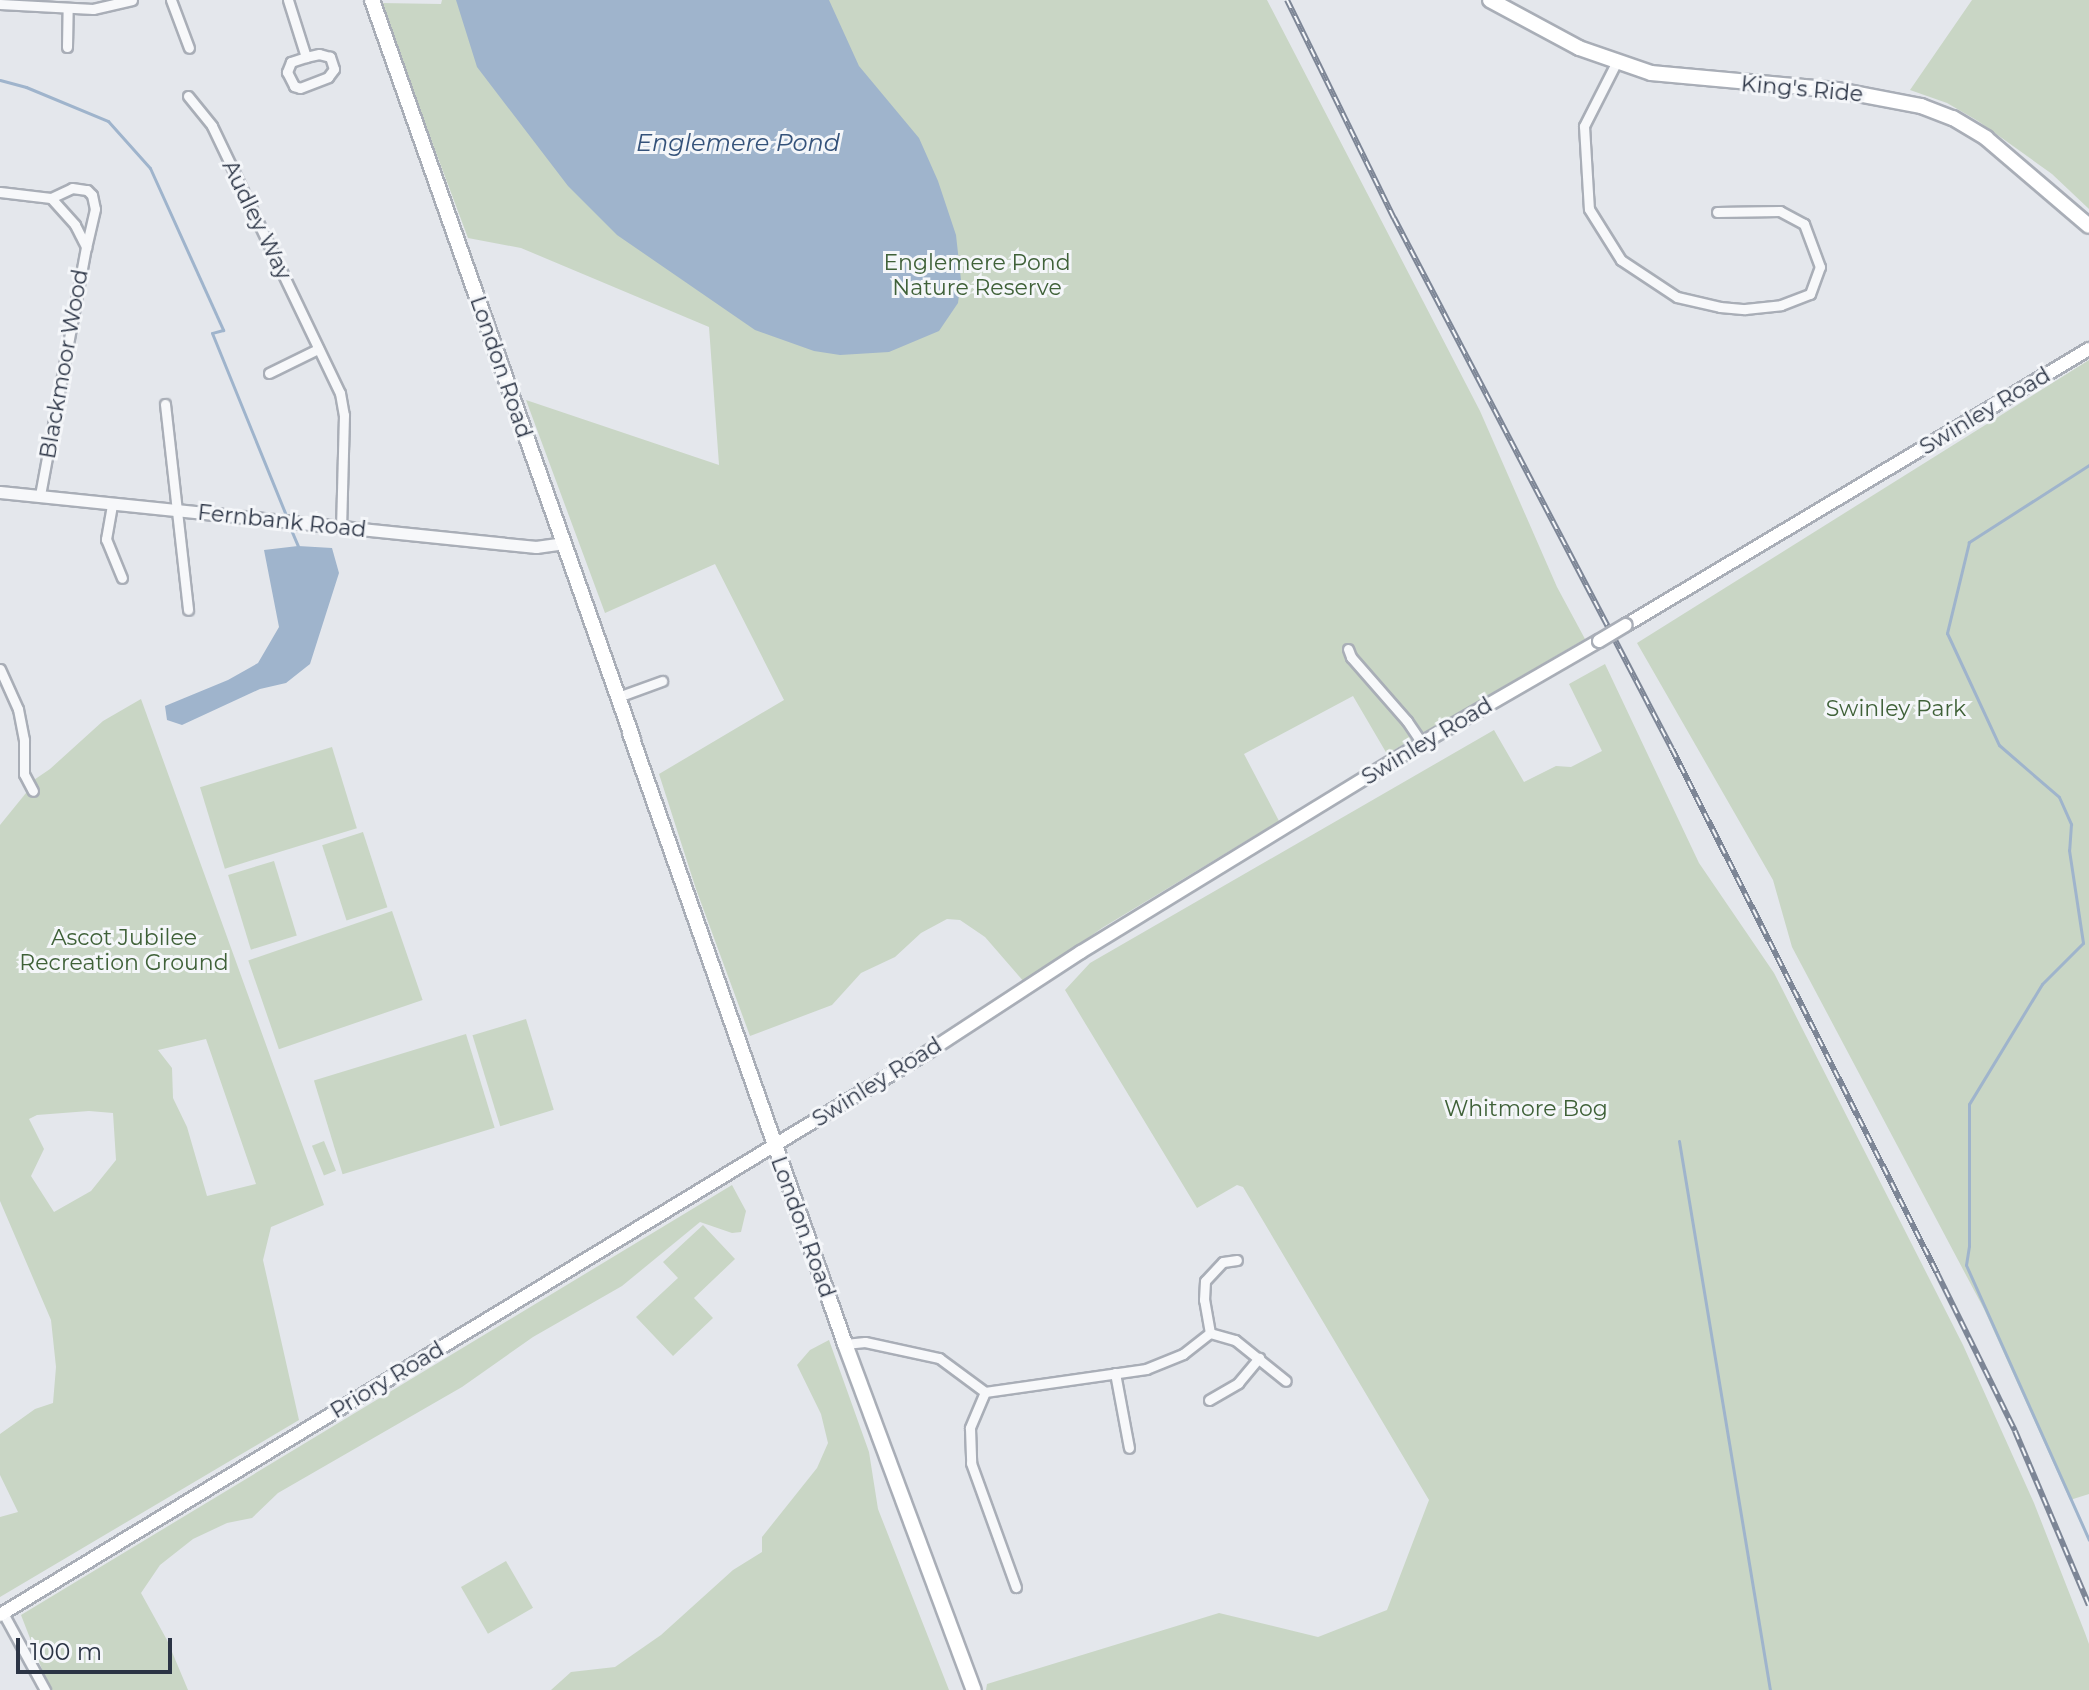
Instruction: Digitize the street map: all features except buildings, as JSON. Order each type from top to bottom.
[{"type":"main road","name":"London Road","points":[[372,0],[774,1145],[974,1690]]},
{"type":"main road","name":"King's Ride","points":[[1490,0],[1579,48],[1616,63],[1669,76],[1837,90],[1921,106],[1953,118],[1986,138],[2089,226]]},
{"type":"main road","name":"Swinley Road","points":[[774,1145],[1422,743],[2089,349]]},
{"type":"main road","name":"Priory Road","points":[[2,1614],[774,1145]]},
{"type":"street","points":[[0,4],[107,7],[132,0]]},
{"type":"street","points":[[171,0],[189,48]]},
{"type":"street","points":[[288,0],[306,57]]},
{"type":"street","points":[[67,47],[68,8]]},
{"type":"street","points":[[319,54],[330,57],[334,69],[328,77],[300,88],[294,86],[287,72],[291,62],[306,57],[319,54]]},
{"type":"street","points":[[1616,63],[1584,126],[1589,209],[1621,260],[1677,297],[1705,304],[1745,309],[1781,305],[1810,294],[1820,267],[1804,224],[1780,211],[1717,212]]},
{"type":"street","name":"Audley Way","points":[[188,96],[212,126],[343,408],[341,527]]},
{"type":"street","points":[[0,192],[51,198],[72,188],[87,190],[92,195],[95,209],[86,247]]},
{"type":"street","name":"Blackmoor Wood","points":[[40,496],[86,247],[75,225],[51,198]]},
{"type":"street","points":[[269,373],[318,349]]},
{"type":"street","points":[[165,404],[188,610]]},
{"type":"street","name":"Fernbank Road","points":[[0,492],[536,547],[563,543]]},
{"type":"street","points":[[112,505],[106,539],[122,578]]},
{"type":"street","points":[[1348,649],[1351,657],[1407,721],[1422,743]]},
{"type":"street","points":[[0,669],[18,709],[24,740],[24,774],[33,791]]},
{"type":"street","points":[[618,697],[662,681]]},
{"type":"street","points":[[1210,1333],[1204,1300],[1205,1281],[1223,1262],[1237,1260]]},
{"type":"street","points":[[845,1344],[865,1342],[939,1358],[985,1392],[1162,1364],[1210,1333],[1235,1340],[1286,1381]]},
{"type":"street","points":[[1209,1400],[1238,1383],[1259,1358]]},
{"type":"street","points":[[1115,1373],[1129,1448]]},
{"type":"street","points":[[985,1392],[970,1428],[971,1463],[1016,1587]]},
{"type":"street","points":[[2,1614],[45,1690]]},
{"type":"green space","name":"Englemere Pond Nature Reserve","points":[[442,0],[1267,0],[1480,411],[1557,587],[1585,639],[1387,754],[1353,696],[1244,754],[1279,821],[1102,928],[1025,983],[985,937],[960,920],[947,919],[921,933],[895,957],[861,973],[832,1005],[750,1036],[696,889],[659,774],[784,700],[715,564],[605,613],[526,400],[719,465],[709,327],[521,248],[468,238],[380,3],[441,4]]},
{"type":"green space","points":[[1972,0],[2089,0],[2089,209],[2052,174],[1978,121],[1947,103],[1910,90]]},
{"type":"green space","name":"Swinley Park","points":[[2089,360],[2089,1494],[2070,1500],[1984,1309],[1792,947],[1773,880],[1637,643]]},
{"type":"green space","name":"Whitmore Bog","points":[[1605,664],[1699,863],[1774,973],[1963,1345],[2034,1503],[2085,1633],[2089,1644],[2089,1690],[986,1690],[987,1684],[1219,1613],[1318,1637],[1387,1610],[1429,1500],[1243,1187],[1237,1185],[1197,1208],[1065,990],[1090,963],[1494,730],[1524,782],[1556,766],[1571,767],[1602,751],[1569,684]]},
{"type":"green space","name":"Ascot Jubilee Recreation Ground","points":[[141,699],[324,1205],[271,1227],[263,1260],[299,1420],[0,1597],[0,1517],[18,1512],[0,1475],[0,1434],[35,1409],[53,1403],[56,1367],[51,1320],[0,1201],[0,825],[26,793],[28,784],[50,769],[103,721]],"holes":[[[206,1039],[256,1184],[207,1196],[187,1127],[173,1098],[172,1068],[158,1050]],[[89,1111],[113,1113],[116,1160],[91,1191],[54,1212],[31,1176],[44,1149],[29,1119],[37,1115]]]},
{"type":"green space","points":[[332,747],[357,828],[225,869],[200,787]]},
{"type":"green space","points":[[363,832],[387,907],[347,920],[322,845]]},
{"type":"green space","points":[[274,861],[297,936],[251,950],[228,875]]},
{"type":"green space","points":[[392,911],[423,1000],[279,1049],[248,960]]},
{"type":"green space","points":[[526,1019],[554,1110],[500,1126],[472,1035]]},
{"type":"green space","points":[[466,1034],[495,1128],[343,1174],[314,1080]]},
{"type":"green space","points":[[324,1141],[336,1171],[324,1176],[312,1146]]},
{"type":"green space","points":[[732,1185],[746,1211],[741,1232],[732,1233],[700,1222],[622,1286],[533,1337],[462,1387],[278,1493],[252,1518],[227,1523],[193,1539],[160,1565],[141,1593],[167,1640],[188,1690],[50,1690],[21,1615]]},
{"type":"green space","points":[[703,1225],[735,1259],[694,1298],[713,1318],[673,1356],[636,1317],[678,1278],[663,1262]]},
{"type":"green space","points":[[829,1340],[869,1452],[878,1509],[949,1690],[551,1690],[571,1672],[615,1667],[661,1635],[733,1570],[762,1552],[762,1537],[817,1468],[828,1443],[821,1414],[797,1365],[810,1350]]},
{"type":"green space","points":[[506,1561],[533,1608],[488,1634],[461,1587]]},
{"type":"water","name":"Englemere Pond","points":[[456,0],[829,0],[859,66],[919,138],[938,181],[956,235],[961,280],[958,303],[939,331],[889,352],[840,355],[814,351],[755,330],[617,235],[568,186],[477,67]]},
{"type":"water","points":[[298,546],[332,548],[339,573],[310,664],[286,683],[260,689],[182,725],[167,720],[165,706],[228,680],[258,663],[279,627],[264,550]]},
{"type":"waterway","points":[[0,80],[26,87],[108,121],[150,168],[223,330],[212,333],[287,518]]},
{"type":"waterway","points":[[2089,465],[1969,542],[1947,633],[1999,745],[2059,797],[2071,824],[2069,850],[2083,943],[2042,984],[1969,1104],[1969,1246],[1966,1265],[2089,1540]]},
{"type":"waterway","points":[[289,525],[298,546]]},
{"type":"waterway","points":[[1679,1141],[1770,1690]]},
{"type":"railway","points":[[1287,0],[1394,218],[1672,749],[1937,1273],[2015,1431],[2089,1605]]}]
